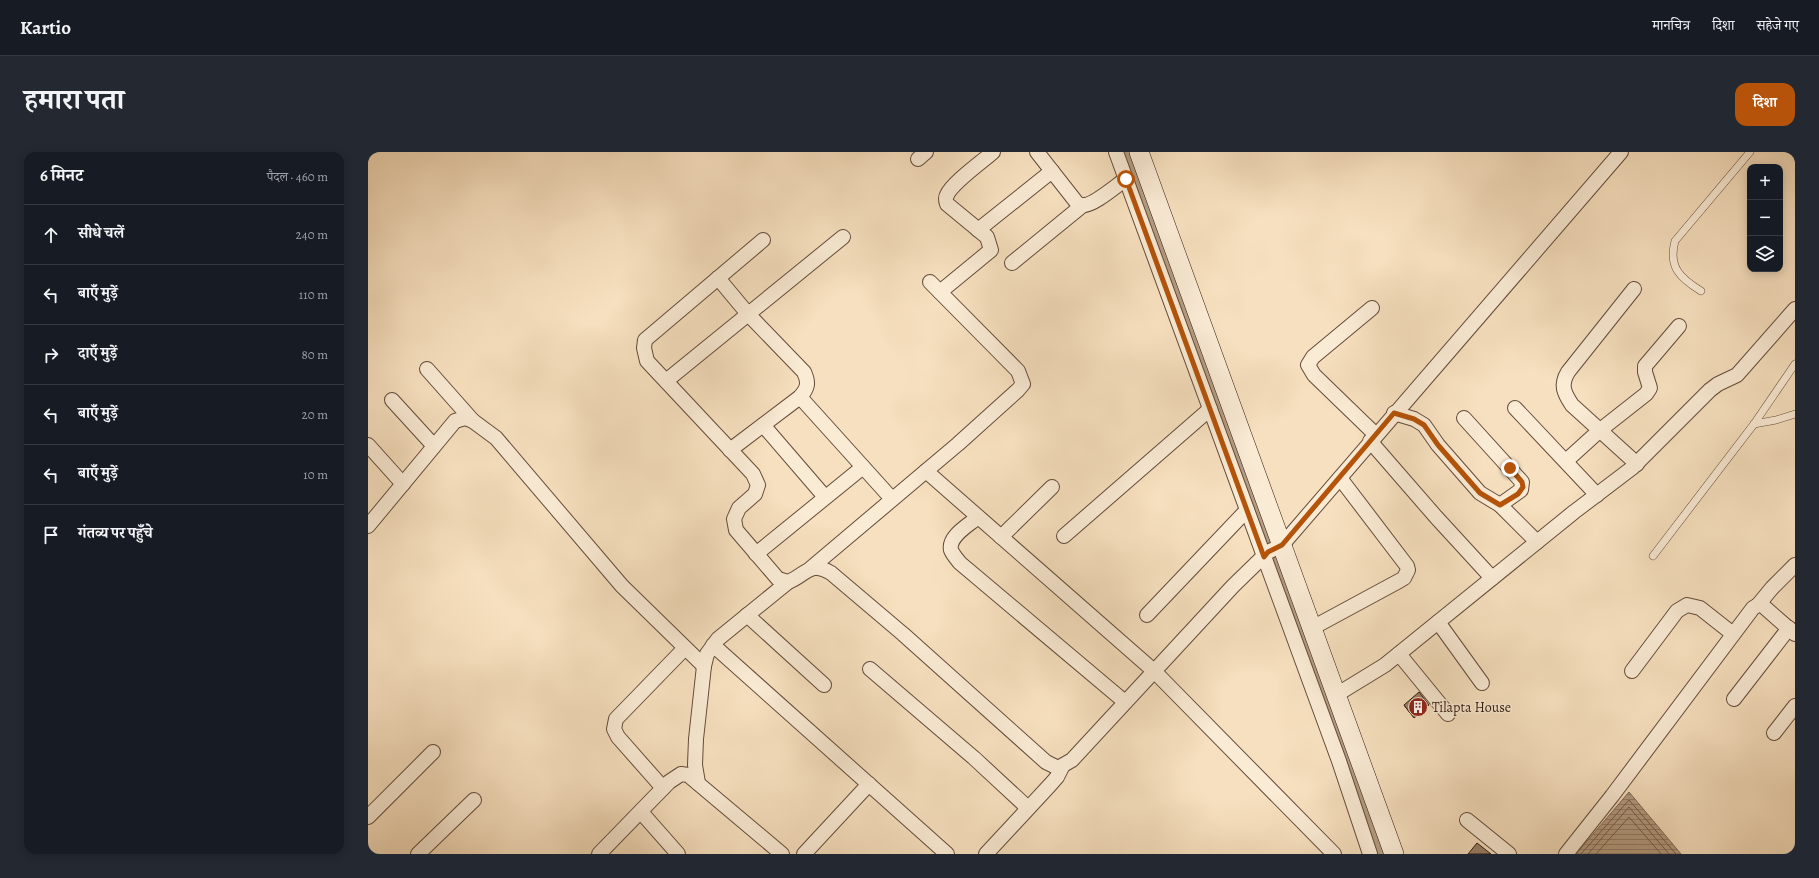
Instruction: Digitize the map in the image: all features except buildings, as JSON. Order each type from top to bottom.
[{"type":"street","points":[[940,292],[991,250],[987,237],[947,204],[946,198],[947,193],[956,183],[993,152]]},
{"type":"street","points":[[1037,152],[1077,203],[1083,205]]},
{"type":"street","points":[[1116,152],[1247,510],[1273,550],[1312,628],[1394,854]]},
{"type":"street","points":[[1139,152],[1273,550],[1339,762],[1370,854]]},
{"type":"street","points":[[986,854],[1057,777],[1062,767],[1072,760],[1233,586],[1273,550],[1340,478],[1394,413],[1528,261],[1621,152]]},
{"type":"street","points":[[978,230],[1052,171]]},
{"type":"street","points":[[1012,263],[1083,205],[1096,200],[1126,179]]},
{"type":"street","points":[[666,381],[843,237]]},
{"type":"street","points":[[763,240],[645,340],[644,348],[647,361],[753,474],[758,485],[755,494],[739,508],[734,519],[736,530],[778,579],[788,582]]},
{"type":"street","points":[[718,278],[748,314],[804,372],[808,381],[807,390],[800,397],[730,450]]},
{"type":"street","points":[[698,783],[695,758],[704,666],[707,654],[713,645],[718,639],[788,582],[811,568],[926,471],[1023,384],[1018,371],[930,282]]},
{"type":"street","points":[[1634,289],[1564,379],[1563,387],[1565,394],[1572,405],[1637,464]]},
{"type":"street","points":[[1372,308],[1313,357],[1308,365],[1314,375],[1373,438],[1436,517],[1492,578]]},
{"type":"street","points":[[1336,695],[1370,675],[1399,654],[1537,542],[1637,464],[1710,390],[1736,375],[1795,309]]},
{"type":"street","points":[[1566,461],[1599,431],[1646,394],[1650,388],[1644,372],[1645,366],[1679,326]]},
{"type":"street","points":[[427,369],[474,421],[496,438],[622,586],[704,666]]},
{"type":"street","points":[[800,397],[892,499]]},
{"type":"street","points":[[392,400],[434,446]]},
{"type":"street","points":[[1515,408],[1597,495]]},
{"type":"street","points":[[1064,536],[1210,409]]},
{"type":"street","points":[[1394,413],[1414,419],[1424,425],[1438,445],[1480,493],[1500,505],[1537,542]]},
{"type":"street","points":[[370,520],[403,484],[455,421],[465,418],[474,421]]},
{"type":"street","points":[[1464,418],[1522,482],[1521,490],[1500,505]]},
{"type":"street","points":[[763,425],[825,497]]},
{"type":"street","points":[[368,445],[403,484]]},
{"type":"street","points":[[756,554],[863,466]]},
{"type":"street","points":[[926,471],[1154,671],[1334,854]]},
{"type":"street","points":[[1312,628],[1404,578],[1408,570],[1407,566],[1340,478]]},
{"type":"street","points":[[1000,537],[1052,487]]},
{"type":"street","points":[[1147,615],[1247,510]]},
{"type":"street","points":[[978,517],[956,535],[951,543],[952,551],[960,563],[1126,702]]},
{"type":"street","points":[[1566,854],[1612,796],[1753,608],[1795,566]]},
{"type":"street","points":[[811,568],[821,567],[831,572],[903,634],[1046,762],[1053,767],[1062,767]]},
{"type":"street","points":[[1734,699],[1792,631],[1765,607],[1758,604]]},
{"type":"street","points":[[1632,671],[1678,610],[1687,605],[1700,608],[1733,634]]},
{"type":"street","points":[[748,615],[824,685]]},
{"type":"street","points":[[1438,622],[1482,683]]},
{"type":"street","points":[[713,645],[947,854]]},
{"type":"street","points":[[663,788],[618,737],[614,729],[616,719],[685,648]]},
{"type":"street","points":[[1399,654],[1448,714]]},
{"type":"street","points":[[870,669],[974,758],[1028,808]]},
{"type":"street","points":[[1774,733],[1795,706]]},
{"type":"street","points":[[368,817],[433,752]]},
{"type":"street","points":[[599,854],[663,788],[681,774],[688,775],[782,854]]},
{"type":"street","points":[[804,854],[869,784]]},
{"type":"street","points":[[418,854],[474,800]]},
{"type":"street","points":[[640,812],[678,854]]},
{"type":"street","points":[[1467,820],[1510,854]]},
{"type":"lane","points":[[1701,291],[1682,278],[1678,271],[1673,261],[1672,252],[1675,241],[1750,152]]},
{"type":"lane","points":[[1653,556],[1754,424],[1795,364]]},
{"type":"lane","points":[[1754,424],[1776,420],[1795,414]]},
{"type":"water","points":[[1629,792],[1681,854],[1576,854]]},
{"type":"waterway","points":[[1126,152],[1382,854]]},
{"type":"place","name":"Tilapta House","points":[[1418,707]]},
{"type":"route","points":[[1126,179],[1145,227],[1264,557],[1268,552],[1282,545],[1394,413],[1408,416],[1424,425],[1438,445],[1480,493],[1500,505],[1518,494],[1523,487],[1522,482],[1510,468]]}]
